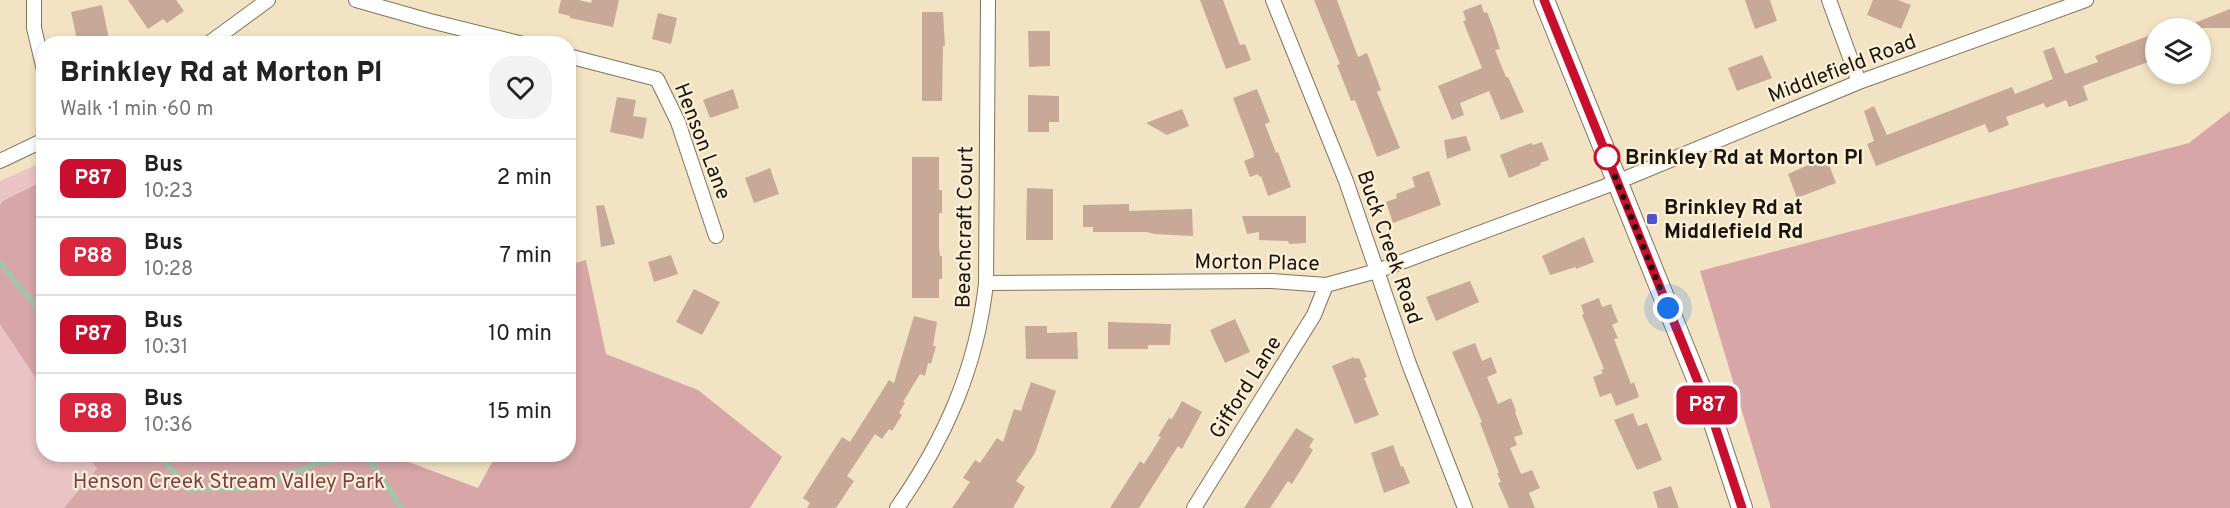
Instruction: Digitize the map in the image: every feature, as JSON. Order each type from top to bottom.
[{"type":"main road","points":[[1544,0],[1711,414],[1742,508]]},
{"type":"street","points":[[34,0],[36,36]]},
{"type":"street","points":[[219,36],[268,0]]},
{"type":"street","points":[[356,0],[491,36]]},
{"type":"street","name":"Beachcraft Court","points":[[897,508],[911,488],[949,420],[962,389],[982,319],[986,283],[988,0]]},
{"type":"street","name":"Buck Creek Road","points":[[1273,0],[1321,116],[1409,364],[1465,508]]},
{"type":"street","points":[[1829,0],[1858,82]]},
{"type":"street","name":"Middlefield Road","points":[[1617,182],[1858,82],[2086,0]]},
{"type":"street","name":"Henson Lane","points":[[576,58],[657,79],[678,122],[716,236]]},
{"type":"street","points":[[0,161],[36,144]]},
{"type":"street","name":"Morton Place","points":[[986,283],[1272,281],[1326,285],[1377,271],[1617,182]]},
{"type":"street","name":"Gifford Lane","points":[[1194,508],[1314,315],[1326,285]]},
{"type":"green space","points":[[2230,111],[2230,508],[1771,508],[1700,271],[2189,143]]},
{"type":"green space","name":"Henson Creek Stream Valley Park","points":[[36,165],[36,462],[376,462],[409,508],[0,508],[0,181]]},
{"type":"green space","points":[[36,184],[36,378],[0,324],[0,205],[3,201]]},
{"type":"green space","name":"Henson Creek Stream Valley Park","points":[[586,260],[606,354],[698,390],[782,457],[750,508],[64,508],[97,469],[92,462],[409,462],[478,488],[492,462],[576,462],[576,263]]},
{"type":"building","points":[[128,0],[176,0],[184,11],[167,23],[163,19],[148,29]]},
{"type":"building","points":[[561,0],[591,3],[592,0],[619,0],[613,27],[570,18],[570,16],[558,13]]},
{"type":"building","points":[[1200,0],[1223,0],[1240,45],[1245,44],[1251,60],[1226,69]]},
{"type":"building","points":[[1314,0],[1337,0],[1358,57],[1367,53],[1381,90],[1377,92],[1400,148],[1377,157],[1355,100],[1351,101],[1337,65],[1340,64]]},
{"type":"building","points":[[1745,0],[1770,0],[1777,21],[1755,29]]},
{"type":"building","points":[[1873,0],[1898,0],[1911,5],[1901,29],[1867,15]]},
{"type":"building","points":[[1481,4],[1484,13],[1487,12],[1500,49],[1495,50],[1524,112],[1501,120],[1489,91],[1460,103],[1464,115],[1452,120],[1438,86],[1482,68],[1463,21],[1466,20],[1463,11]]},
{"type":"building","points":[[102,5],[108,36],[76,36],[71,12]]},
{"type":"building","points":[[2230,9],[2230,28],[2211,28],[2211,18],[2207,18]]},
{"type":"building","points":[[922,12],[943,12],[945,46],[943,46],[942,101],[922,101]]},
{"type":"building","points":[[658,13],[677,18],[671,44],[652,39]]},
{"type":"building","points":[[1028,31],[1050,31],[1050,66],[1029,67]]},
{"type":"building","points":[[2145,37],[2145,63],[2083,86],[2088,100],[2069,107],[2066,100],[2046,108],[2044,103],[2006,117],[2009,125],[1989,133],[1985,124],[1876,166],[1867,144],[1874,141],[1864,111],[1874,106],[1887,135],[2012,87],[2015,94],[2053,79],[2043,51],[2054,47],[2065,74],[2098,62],[2095,56]]},
{"type":"building","points":[[1762,55],[1772,78],[1737,91],[1728,68]]},
{"type":"building","points":[[733,89],[739,108],[710,118],[703,100]]},
{"type":"building","points":[[1257,89],[1270,122],[1265,124],[1291,187],[1268,196],[1261,176],[1259,177],[1258,174],[1250,177],[1244,161],[1254,157],[1253,151],[1233,98]]},
{"type":"building","points":[[1028,95],[1059,96],[1059,122],[1049,122],[1049,132],[1028,132]]},
{"type":"building","points":[[617,97],[636,100],[633,116],[647,118],[643,139],[610,132]]},
{"type":"building","points":[[1182,109],[1189,126],[1167,135],[1146,123]]},
{"type":"building","points":[[1466,136],[1471,150],[1447,159],[1444,140]]},
{"type":"building","points":[[1542,142],[1549,160],[1509,178],[1500,155],[1531,143],[1533,145]]},
{"type":"building","points":[[912,157],[939,157],[942,213],[939,213],[939,248],[940,256],[942,256],[942,279],[939,279],[939,298],[912,298]]},
{"type":"building","points":[[1826,157],[1836,183],[1797,198],[1788,174]]},
{"type":"building","points":[[770,168],[779,194],[754,203],[745,178]]},
{"type":"building","points":[[1429,171],[1441,205],[1393,223],[1386,202],[1397,198],[1396,194],[1415,187],[1412,177]]},
{"type":"building","points":[[1027,188],[1053,189],[1053,240],[1026,240]]},
{"type":"building","points":[[1129,204],[1129,211],[1192,209],[1193,236],[1147,232],[1093,232],[1093,227],[1083,227],[1083,205]]},
{"type":"building","points":[[604,205],[615,244],[601,247],[596,206]]},
{"type":"building","points":[[1242,216],[1306,216],[1306,243],[1289,244],[1288,241],[1259,240],[1259,232],[1247,234]]},
{"type":"building","points":[[1584,237],[1594,262],[1550,275],[1542,256]]},
{"type":"building","points":[[671,255],[678,274],[654,282],[648,262]]},
{"type":"building","points":[[1470,281],[1479,302],[1436,321],[1426,297]]},
{"type":"building","points":[[694,289],[720,302],[702,335],[676,322]]},
{"type":"building","points":[[1599,298],[1602,307],[1611,304],[1618,322],[1612,325],[1618,338],[1614,339],[1631,384],[1634,382],[1639,397],[1616,406],[1611,393],[1600,397],[1593,377],[1603,373],[1601,370],[1604,369],[1582,315],[1584,314],[1581,305]]},
{"type":"building","points":[[914,316],[937,322],[933,346],[936,346],[925,376],[920,374],[903,402],[905,403],[899,413],[902,415],[892,431],[889,429],[882,439],[875,434],[847,476],[854,481],[836,508],[807,508],[810,503],[803,498],[842,437],[850,442],[889,380],[894,383]]},
{"type":"building","points":[[1235,319],[1250,352],[1225,363],[1210,330]]},
{"type":"building","points":[[1108,322],[1171,324],[1170,345],[1148,345],[1148,349],[1108,349]]},
{"type":"building","points":[[1025,326],[1047,326],[1047,333],[1077,332],[1078,359],[1026,359]]},
{"type":"building","points":[[1475,343],[1482,361],[1491,357],[1497,373],[1487,377],[1498,404],[1511,398],[1516,411],[1523,434],[1514,437],[1517,445],[1510,448],[1521,474],[1532,470],[1540,488],[1529,493],[1535,508],[1509,508],[1498,483],[1501,482],[1497,473],[1499,473],[1480,423],[1482,422],[1452,352]]},
{"type":"building","points":[[1354,357],[1359,358],[1367,377],[1364,378],[1379,415],[1355,424],[1332,366]]},
{"type":"building","points":[[1031,382],[1056,391],[1035,453],[1016,481],[1025,487],[1013,508],[952,508],[970,482],[963,478],[975,460],[980,463],[997,438],[1003,442],[1014,409],[1021,411]]},
{"type":"building","points":[[1182,401],[1202,412],[1182,449],[1178,446],[1139,508],[1110,508],[1140,461],[1144,464],[1161,437],[1158,436],[1169,418],[1172,419]]},
{"type":"building","points":[[1633,413],[1638,426],[1647,423],[1662,460],[1637,470],[1614,420]]},
{"type":"building","points":[[1296,428],[1314,439],[1309,447],[1313,450],[1292,484],[1288,481],[1270,508],[1244,508]]},
{"type":"building","points":[[1393,445],[1410,483],[1384,493],[1371,453]]},
{"type":"building","points":[[1671,486],[1679,508],[1658,508],[1653,492]]},
{"type":"waterway","points":[[0,263],[36,306]]},
{"type":"waterway","points":[[165,462],[189,490],[256,488],[324,462]]},
{"type":"waterway","points":[[370,462],[402,508]]},
{"type":"bus line","name":"P87","points":[[1544,0],[1711,414],[1742,508]]},
{"type":"place","name":"Brinkley Rd at Morton Pl","points":[[1607,157]]},
{"type":"place","name":"Brinkley Rd at Middlefield Rd","points":[[1652,219]]},
{"type":"route","points":[[1607,157],[1668,308]]}]
